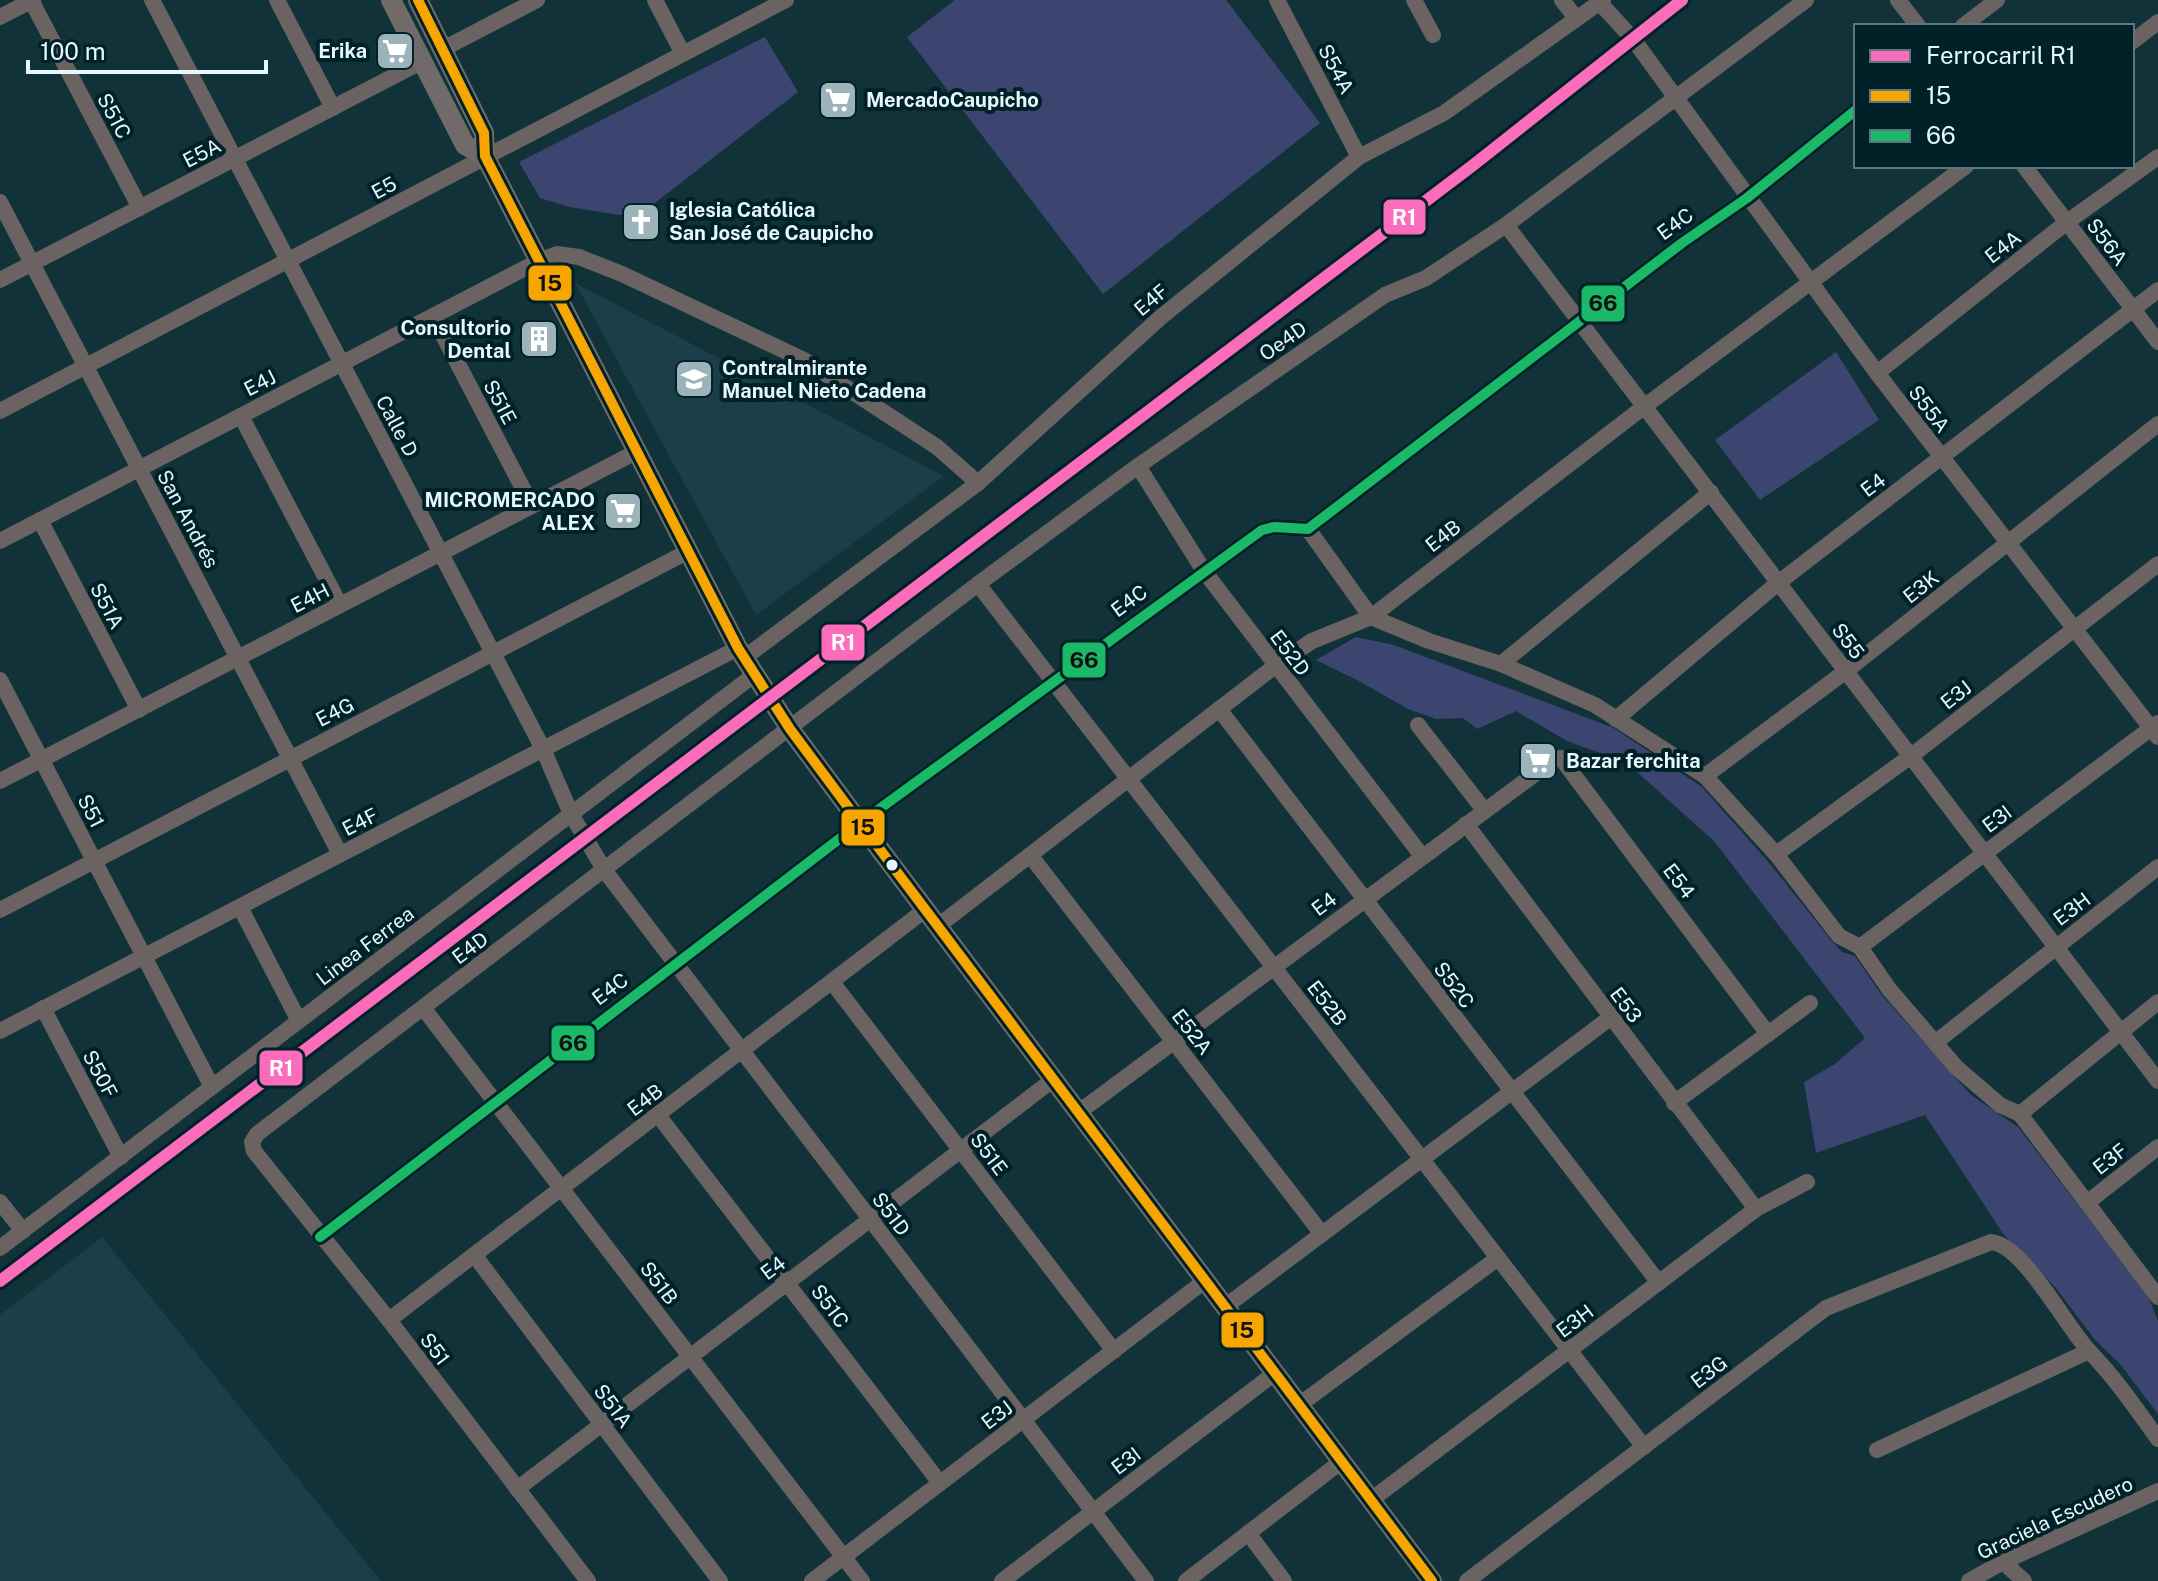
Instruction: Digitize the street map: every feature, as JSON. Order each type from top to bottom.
[{"type":"main road","points":[[391,0],[465,145],[485,156]]},
{"type":"main road","points":[[418,0],[484,133],[485,156],[745,660],[790,729],[860,823],[1432,1581]]},
{"type":"street","points":[[0,17],[32,0]]},
{"type":"street","name":"S51C","points":[[32,0],[140,208]]},
{"type":"street","name":"Calle D","points":[[152,0],[543,749],[571,814],[605,871]]},
{"type":"street","points":[[277,0],[333,108]]},
{"type":"street","points":[[443,49],[535,0]]},
{"type":"street","points":[[655,0],[683,54]]},
{"type":"street","name":"E5","points":[[0,411],[786,0]]},
{"type":"street","points":[[1414,0],[1433,35]]},
{"type":"street","points":[[1562,0],[1576,18]]},
{"type":"street","name":"Oe4D","points":[[790,729],[1138,466],[1385,295],[1426,278],[1506,225],[1806,0]]},
{"type":"street","points":[[1898,0],[1916,24]]},
{"type":"street","points":[[1966,24],[1997,0]]},
{"type":"street","name":"S54A","points":[[1280,1],[1359,157]]},
{"type":"street","name":"E4F","points":[[0,1031],[543,749],[745,660],[978,483],[1161,317],[1359,157],[1444,113],[1601,1]]},
{"type":"street","name":"S55A","points":[[1601,1],[1633,39],[1941,458],[2072,628],[2156,729]]},
{"type":"street","points":[[2134,40],[2158,22]]},
{"type":"street","name":"E5A","points":[[0,280],[423,61]]},
{"type":"street","name":"E4C","points":[[320,1237],[860,823],[1262,530],[1274,527],[1308,529],[1682,243],[1747,198],[1854,112]]},
{"type":"street","name":"E4A","points":[[1877,373],[2067,222],[2158,157]]},
{"type":"street","name":"E4B","points":[[389,1320],[832,982],[1030,855],[1275,666],[1312,641],[1371,617],[1645,406],[1963,168]]},
{"type":"street","name":"S56A","points":[[2026,168],[2158,342]]},
{"type":"street","name":"San Andrés","points":[[0,202],[340,854]]},
{"type":"street","name":"S55","points":[[1506,225],[2158,1081]]},
{"type":"street","points":[[539,261],[557,254],[579,257],[622,274],[804,360],[937,447],[978,483]]},
{"type":"street","name":"E4J","points":[[0,541],[539,261]]},
{"type":"street","name":"E4","points":[[1616,719],[1778,583],[2158,290]]},
{"type":"street","name":"S51E","points":[[433,316],[532,506]]},
{"type":"street","points":[[241,416],[340,605]]},
{"type":"street","name":"E3K","points":[[1705,776],[1846,671],[2158,424]]},
{"type":"street","name":"E4H","points":[[0,781],[638,451]]},
{"type":"street","name":"E52D","points":[[1138,466],[1204,571],[1422,856]]},
{"type":"street","points":[[1501,664],[1711,492]]},
{"type":"street","name":"S51A","points":[[40,520],[139,710]]},
{"type":"street","points":[[1308,529],[1371,617],[1429,641],[1501,664],[1595,705],[1705,776],[1776,854],[1839,936],[1860,947],[1889,989],[1979,1089],[2000,1105],[2020,1114],[2157,1290]]},
{"type":"street","name":"E4G","points":[[0,910],[689,551]]},
{"type":"street","name":"E3J","points":[[1776,854],[1911,756],[2158,564]]},
{"type":"street","name":"E52B","points":[[978,584],[1644,1447]]},
{"type":"street","name":"Linea Ferrea","points":[[0,1248],[571,814],[745,660]]},
{"type":"street","name":"S51","points":[[0,680],[212,1087]]},
{"type":"street","name":"S52C","points":[[1219,709],[1659,1283]]},
{"type":"street","points":[[1418,725],[1484,810]]},
{"type":"street","name":"E4D","points":[[252,1142],[257,1134],[790,729]]},
{"type":"street","name":"E3I","points":[[1860,947],[2156,729]]},
{"type":"street","name":"E54","points":[[1555,759],[1561,758],[1565,762],[1768,1034]]},
{"type":"street","name":"E4","points":[[1079,1112],[1555,759]]},
{"type":"street","name":"E53","points":[[1466,824],[1756,1209]]},
{"type":"street","name":"E52A","points":[[1030,855],[1322,1234]]},
{"type":"street","name":"E3H","points":[[1936,1042],[2158,867]]},
{"type":"street","name":"S51D","points":[[605,871],[1146,1581]]},
{"type":"street","points":[[240,907],[299,1021]]},
{"type":"street","name":"S51E","points":[[832,982],[1114,1351]]},
{"type":"street","points":[[2020,1114],[2158,1002]]},
{"type":"street","points":[[1674,1103],[1810,1003]]},
{"type":"street","name":"S50F","points":[[43,1008],[121,1157]]},
{"type":"street","name":"S51B","points":[[424,1009],[862,1581]]},
{"type":"street","points":[[1226,1306],[1610,1018]]},
{"type":"street","name":"E4","points":[[517,1489],[1054,1079]]},
{"type":"street","name":"S51C","points":[[658,1115],[940,1483]]},
{"type":"street","name":"S51","points":[[252,1142],[254,1151],[389,1320],[588,1581]]},
{"type":"street","name":"E3F","points":[[2088,1202],[2158,1147]]},
{"type":"street","name":"E3H","points":[[1371,1500],[1756,1209],[1807,1182]]},
{"type":"street","points":[[0,1202],[23,1231]]},
{"type":"street","name":"E3G","points":[[1467,1581],[1826,1308],[1991,1242],[2000,1243],[2046,1291],[2089,1351]]},
{"type":"street","name":"S51A","points":[[475,1256],[720,1581]]},
{"type":"street","points":[[1299,1405],[1498,1258]]},
{"type":"street","name":"E3J","points":[[812,1581],[1206,1280]]},
{"type":"street","points":[[1877,1450],[2089,1351],[2110,1371],[2158,1439]]},
{"type":"street","name":"E3I","points":[[1002,1581],[1275,1373]]},
{"type":"street","points":[[1186,1581],[1342,1461]]},
{"type":"street","name":"Graciela Escudero","points":[[1969,1581],[2003,1562],[2158,1491]]},
{"type":"street","points":[[1248,1533],[1284,1581]]},
{"type":"street","points":[[2003,1562],[2024,1581]]},
{"type":"shaded area","points":[[955,0],[1226,0],[1320,123],[1103,294],[907,37]]},
{"type":"shaded area","points":[[765,37],[798,92],[651,206],[620,215],[569,207],[540,198],[519,162]]},
{"type":"shaded area","name":"Contralmirante Manuel Nieto Cadena","points":[[575,283],[944,476],[756,615]]},
{"type":"shaded area","points":[[1836,352],[1879,420],[1760,500],[1715,440]]},
{"type":"shaded area","points":[[1356,637],[1394,645],[1614,728],[1702,787],[1771,865],[1830,939],[1842,952],[1855,956],[1881,994],[1971,1095],[2018,1127],[2148,1296],[2158,1321],[2158,1414],[2055,1287],[2004,1235],[1925,1115],[1816,1153],[1804,1082],[1835,1064],[1865,1038],[1714,841],[1627,763],[1567,741],[1516,711],[1477,729],[1463,718],[1436,719],[1408,709],[1316,660]]},
{"type":"shaded area","points":[[102,1237],[381,1581],[0,1581],[0,1315]]},
{"type":"rail line","name":"R1","points":[[0,1281],[1472,166],[1682,0]]},
{"type":"transit line","name":"15","points":[[418,0],[484,133],[485,156],[738,648],[790,729],[1432,1581]]},
{"type":"transit line","name":"66","points":[[320,1237],[860,823],[1262,530],[1274,527],[1308,529],[1682,243],[1747,198],[1854,112]]},
{"type":"place","name":"Erika","points":[[395,51]]},
{"type":"place","name":"MercadoCaupicho","points":[[838,100]]},
{"type":"place","name":"Iglesia Católica San José de Caupicho","points":[[641,222]]},
{"type":"place","name":"Consultorio Dental","points":[[539,339]]},
{"type":"place","name":"Contralmirante Manuel Nieto Cadena","points":[[694,379]]},
{"type":"place","name":"MICROMERCADO ALEX","points":[[623,511]]},
{"type":"place","name":"Bazar ferchita","points":[[1538,761]]}]
